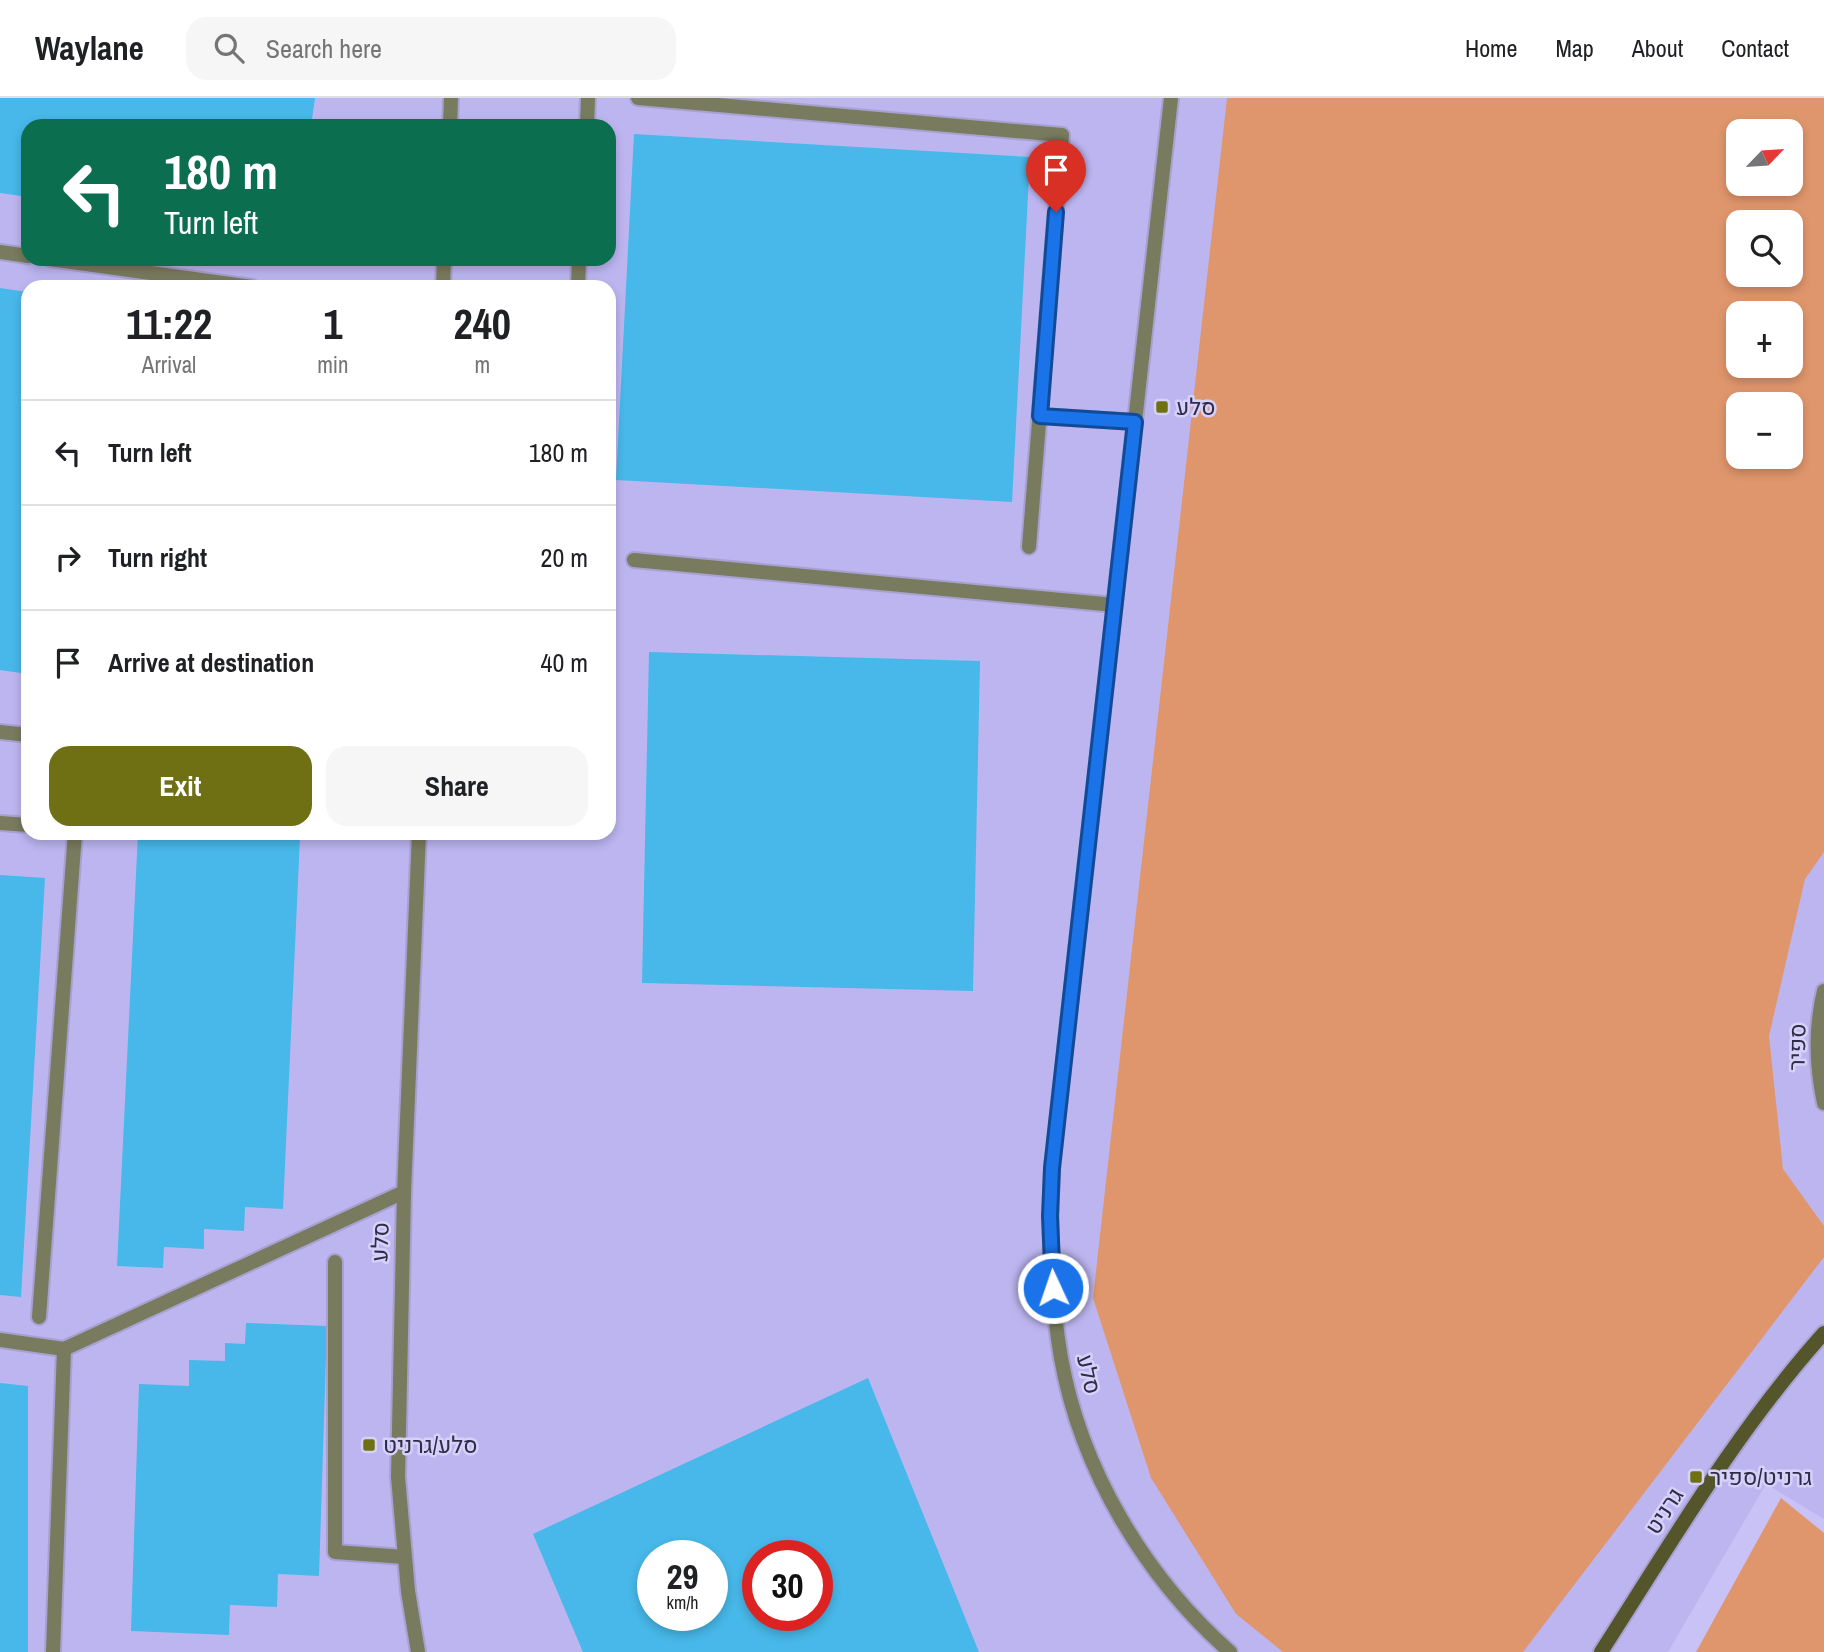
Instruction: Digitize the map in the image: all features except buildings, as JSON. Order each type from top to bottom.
[{"type":"street","points":[[450,119],[451,98]]},
{"type":"street","points":[[587,119],[588,98]]},
{"type":"street","points":[[638,98],[1062,135],[1029,547]]},
{"type":"street","name":"סלע","points":[[1171,98],[1052,1168],[1050,1228],[1054,1312],[1061,1360],[1073,1408],[1090,1456],[1112,1503],[1142,1551],[1178,1598],[1230,1652]]},
{"type":"street","points":[[0,252],[21,255]]},
{"type":"street","points":[[101,266],[202,280]]},
{"type":"street","points":[[1040,416],[1135,422]]},
{"type":"street","points":[[634,560],[1115,605]]},
{"type":"street","points":[[0,732],[21,734]]},
{"type":"street","points":[[0,823],[21,824]]},
{"type":"street","points":[[39,1317],[74,840]]},
{"type":"street","name":"סלע","points":[[418,1652],[408,1591],[398,1477],[404,1192],[419,840]]},
{"type":"street","name":"ספיר","points":[[1824,990],[1817,1037],[1818,1078],[1824,1103]]},
{"type":"street","points":[[0,1340],[64,1349],[404,1192]]},
{"type":"street","points":[[335,1262],[335,1552],[405,1558]]},
{"type":"street","name":"גרניט","points":[[1601,1652],[1723,1461],[1787,1376],[1824,1333]]},
{"type":"street","points":[[53,1652],[64,1349]]},
{"type":"shaded area","points":[[0,98],[1824,98],[1824,1519],[1766,1484],[1668,1652],[0,1652]]},
{"type":"shaded area","points":[[1227,98],[1824,98],[1824,852],[1805,879],[1769,1036],[1783,1169],[1824,1226],[1824,1257],[1523,1652],[1283,1652],[1236,1614],[1151,1478],[1093,1298]]},
{"type":"shaded area","points":[[1781,1498],[1824,1533],[1824,1652],[1696,1652]]},
{"type":"place","name":"סלע","points":[[1162,407]]},
{"type":"place","name":"סלע/גרניט","points":[[369,1445]]},
{"type":"place","name":"גרניט/ספיר","points":[[1696,1477]]},
{"type":"route","points":[[1053,1288],[1050,1216],[1052,1168],[1135,422],[1040,416],[1056,212]]}]
